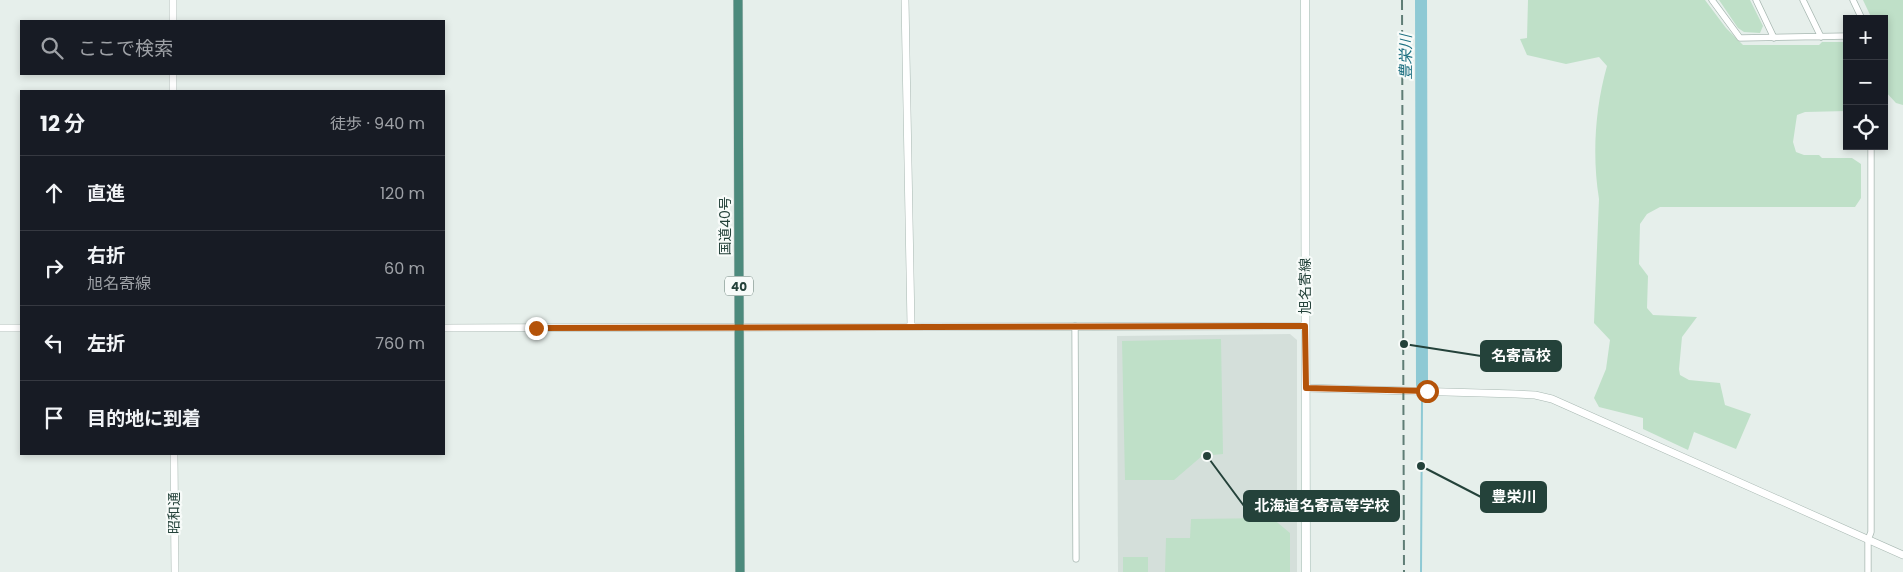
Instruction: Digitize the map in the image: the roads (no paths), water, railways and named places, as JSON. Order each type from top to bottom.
[{"type":"highway","name":"国道40号","points":[[738,0],[740,572]]},
{"type":"main road","name":"旭名寄線","points":[[1305,0],[1306,572]]},
{"type":"street","points":[[173,0],[173,20]]},
{"type":"street","points":[[905,0],[911,326]]},
{"type":"street","points":[[1712,0],[1740,38],[1843,36]]},
{"type":"street","points":[[1756,0],[1774,38]]},
{"type":"street","points":[[1803,0],[1821,37]]},
{"type":"street","points":[[1853,0],[1860,15]]},
{"type":"street","points":[[173,75],[173,90]]},
{"type":"street","points":[[1868,572],[1868,540],[1871,532],[1871,150]]},
{"type":"street","points":[[1075,326],[1076,559]]},
{"type":"street","points":[[445,328],[1305,326]]},
{"type":"street","points":[[0,328],[20,328]]},
{"type":"street","points":[[1306,388],[1516,394],[1536,395],[1552,399],[1903,555]]},
{"type":"street","name":"昭和通","points":[[174,455],[174,572]]},
{"type":"waterway","name":"豊栄川","points":[[1421,0],[1422,385]]},
{"type":"waterway","name":"豊栄川","points":[[1421,572],[1422,398]]},
{"type":"railway","points":[[1402,0],[1404,572]]},
{"type":"place","name":"名寄高校","points":[[1404,344]]},
{"type":"place","name":"北海道名寄高等学校","points":[[1207,456]]},
{"type":"place","name":"豊栄川","points":[[1421,466]]}]
